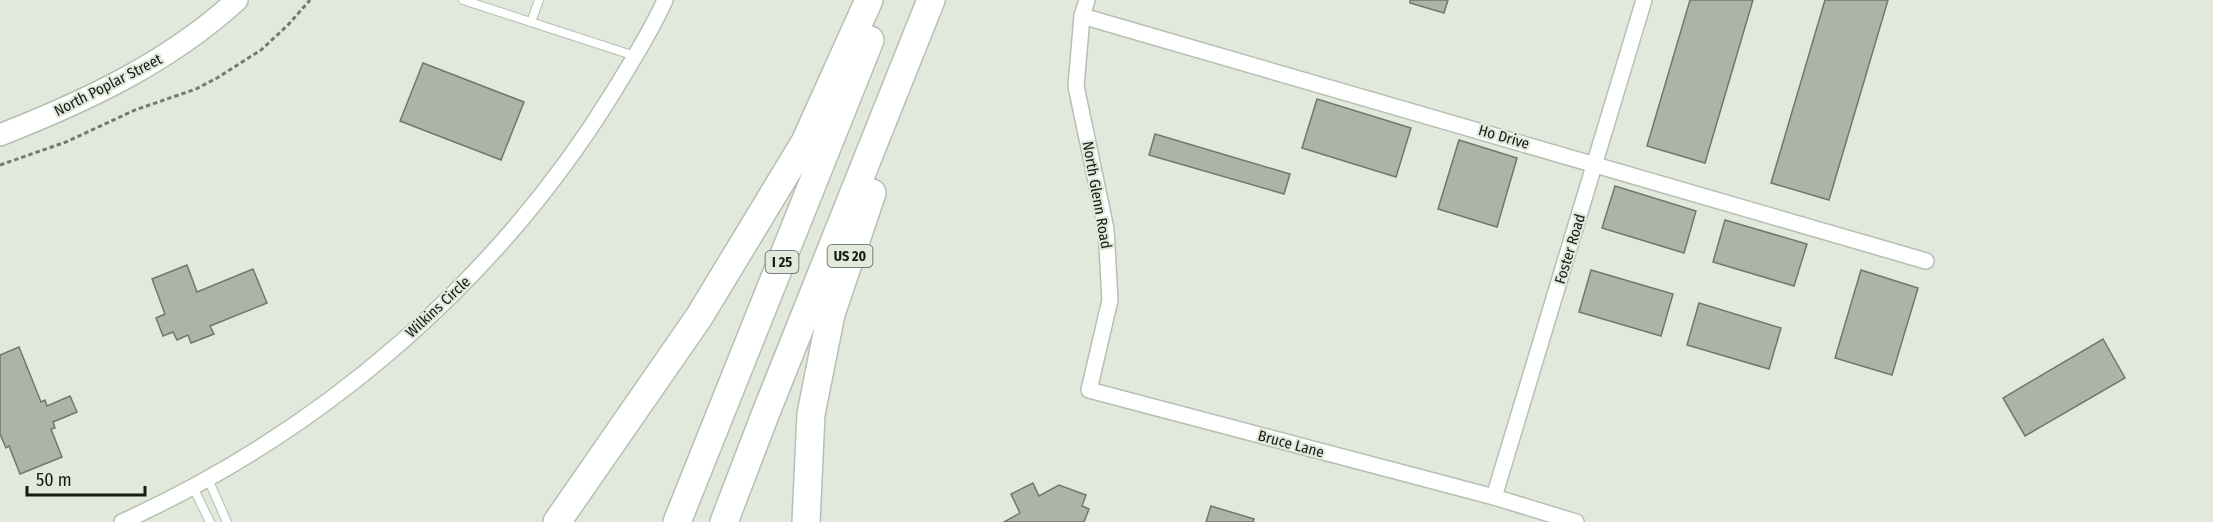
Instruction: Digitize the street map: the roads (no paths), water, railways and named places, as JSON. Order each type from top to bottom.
[{"type":"highway","points":[[557,522],[699,317],[805,142],[869,0]]},
{"type":"highway","name":"I 25","points":[[677,522],[836,129],[885,0]]},
{"type":"highway","name":"I 25","points":[[724,522],[931,0]]},
{"type":"highway","name":"US 20","points":[[806,522],[811,414],[831,314],[938,0]]},
{"type":"main road","name":"North Poplar Street","points":[[0,135],[92,96],[134,75],[172,52],[237,0]]},
{"type":"street","name":"Wilkins Circle","points":[[122,522],[208,479],[300,422],[354,382],[439,309],[514,228],[552,182],[593,125],[635,56],[665,0]]},
{"type":"street","name":"North Glenn Road","points":[[1087,0],[1083,15],[1076,86],[1106,230],[1110,300],[1089,390]]},
{"type":"street","name":"Foster Road","points":[[1494,497],[1644,0]]},
{"type":"street","name":"Ho Drive","points":[[1083,15],[1926,261]]},
{"type":"street","name":"Bruce Lane","points":[[1089,390],[1494,497],[1576,522]]},
{"type":"lane","points":[[464,0],[635,56]]},
{"type":"lane","points":[[531,22],[539,0]]},
{"type":"lane","points":[[208,479],[227,522]]},
{"type":"lane","points":[[193,487],[210,522]]}]
